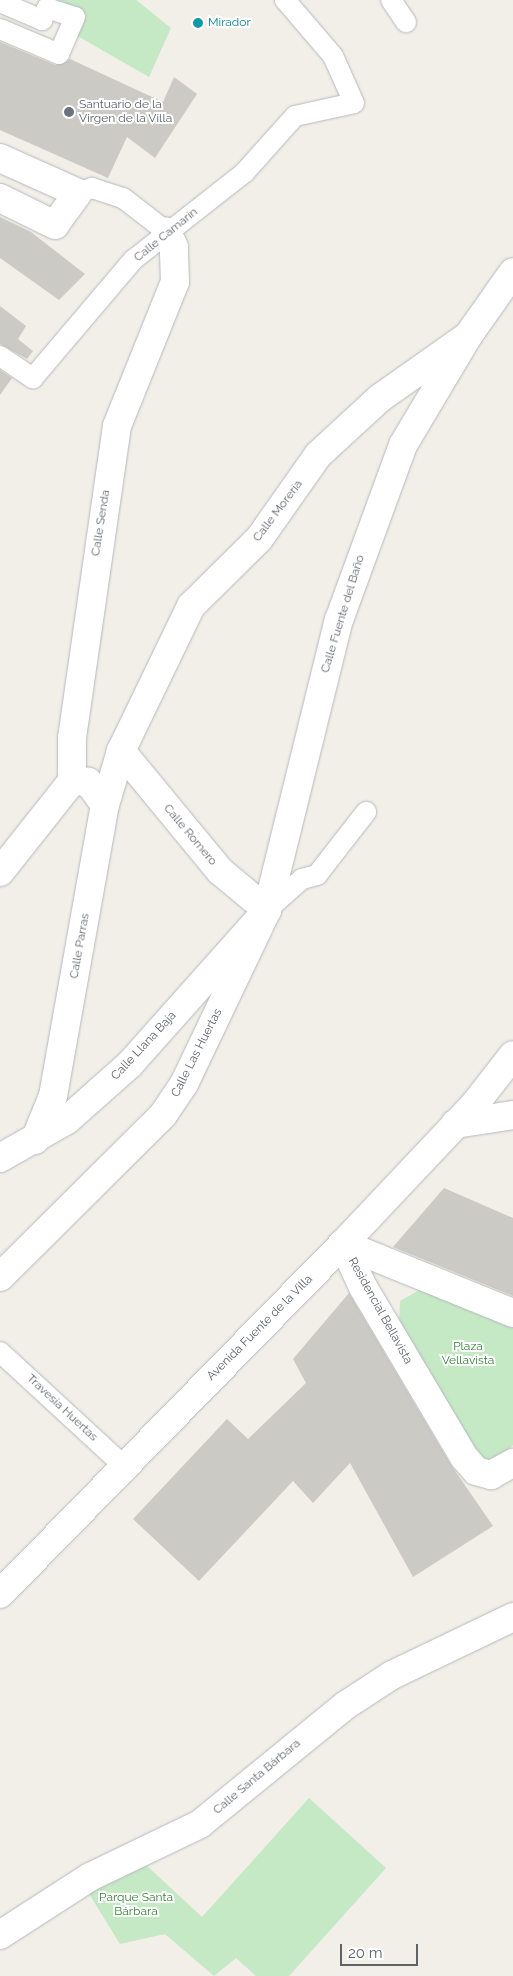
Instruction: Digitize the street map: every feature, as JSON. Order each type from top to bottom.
[{"type":"street","name":"Calle Camarín","points":[[0,356],[33,378],[133,260],[244,174],[295,116],[354,103],[332,56],[285,0]]},
{"type":"street","points":[[391,0],[406,22]]},
{"type":"street","points":[[0,2],[42,20],[47,8],[75,17],[59,54],[0,29]]},
{"type":"street","points":[[0,158],[78,193]]},
{"type":"street","points":[[0,198],[55,226],[78,193],[92,188],[123,198],[167,232]]},
{"type":"street","name":"Calle Senda","points":[[72,781],[72,738],[85,627],[117,426],[175,282],[174,247],[167,232]]},
{"type":"street","name":"Calle Fuente del Baño","points":[[267,910],[281,866],[301,762],[352,577],[403,445],[468,336],[513,272]]},
{"type":"street","name":"Calle Morería","points":[[121,751],[191,606],[259,539],[318,455],[380,398],[468,336]]},
{"type":"street","name":"Calle Parras","points":[[35,1140],[52,1096],[105,805],[121,751]]},
{"type":"street","name":"Calle Romero","points":[[121,751],[220,871],[267,910]]},
{"type":"street","points":[[0,872],[72,781],[88,782],[105,805]]},
{"type":"street","name":"Calle Las Huertas","points":[[0,1277],[53,1219],[163,1115],[184,1084],[267,910],[302,879],[317,875],[366,812]]},
{"type":"street","name":"Calle Llana Baja","points":[[0,1158],[35,1140],[67,1120],[130,1064],[267,910]]},
{"type":"street","name":"Avenida Fuente de la Villa","points":[[0,1594],[123,1465],[344,1244],[456,1124],[513,1055]]},
{"type":"street","points":[[456,1124],[513,1115]]},
{"type":"street","name":"Residencial Bellavista","points":[[344,1244],[513,1313]]},
{"type":"street","name":"Residencial Bellavista","points":[[344,1244],[363,1287],[464,1457],[476,1471],[491,1475],[513,1463]]},
{"type":"street","name":"Travesía Huertas","points":[[0,1352],[123,1465]]},
{"type":"street","name":"Calle Santa Bárbara","points":[[0,1935],[90,1877],[200,1824],[346,1705],[392,1675],[513,1617]]},
{"type":"green space","points":[[44,0],[136,0],[171,28],[149,77],[74,34]]},
{"type":"green space","name":"Plaza Vellavista","points":[[423,1288],[513,1322],[513,1445],[502,1456],[489,1461],[478,1455],[399,1325],[400,1301]]},
{"type":"green space","name":"Parque Santa Bárbara","points":[[309,1798],[386,1868],[289,1976],[256,1976],[236,1958],[214,1976],[165,1934],[120,1944],[86,1889],[144,1863],[202,1917]]},
{"type":"building","name":"Santuario de la Virgen de la Villa","points":[[0,42],[55,65],[70,59],[163,102],[174,77],[197,94],[155,158],[127,137],[108,178],[0,130]]},
{"type":"building","points":[[0,217],[31,232],[85,274],[59,300],[0,258]]},
{"type":"building","points":[[0,306],[26,326],[18,339],[33,351],[27,359],[0,344]]},
{"type":"building","points":[[0,370],[12,378],[0,395]]},
{"type":"building","points":[[444,1188],[513,1218],[513,1296],[393,1247]]},
{"type":"building","points":[[349,1293],[451,1465],[493,1526],[413,1577],[350,1463],[313,1503],[293,1481],[199,1581],[133,1519],[227,1419],[248,1439],[306,1383],[293,1359]]},
{"type":"place","name":"Mirador","points":[[198,23]]},
{"type":"place","name":"Santuario de la Virgen de la Villa","points":[[69,112]]}]
